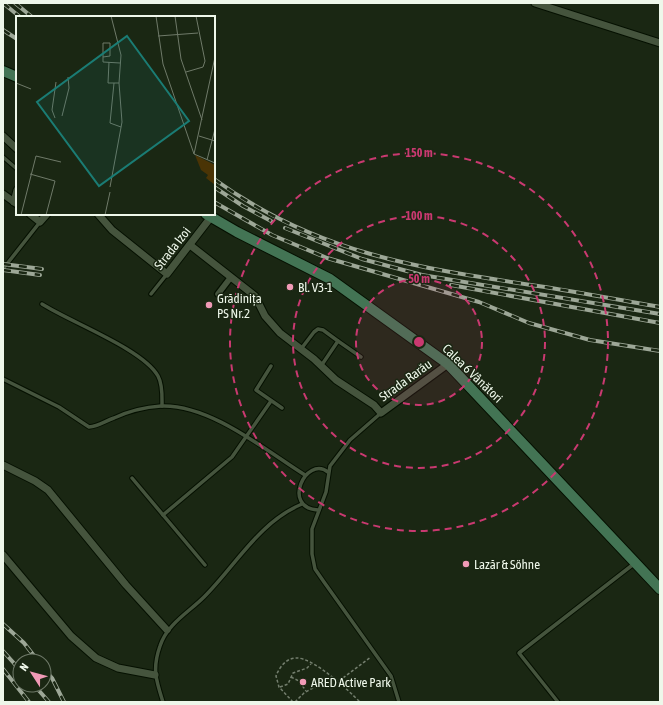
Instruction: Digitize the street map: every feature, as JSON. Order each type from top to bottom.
[{"type":"main road","points":[[3,71],[16,77]]},
{"type":"main road","name":"Calea 6 Vânători","points":[[209,216],[237,232],[330,279],[448,364],[660,589]]},
{"type":"street","points":[[535,3],[660,43]]},
{"type":"street","points":[[3,136],[16,148]]},
{"type":"street","points":[[3,194],[15,203]]},
{"type":"street","points":[[31,215],[40,222],[46,215]]},
{"type":"street","points":[[99,215],[112,230],[167,274]]},
{"type":"street","name":"Strada Izoi","points":[[167,274],[190,245],[209,216]]},
{"type":"street","name":"Strada Rarău","points":[[190,245],[256,296],[268,320],[280,333],[301,349],[336,380],[374,405],[381,413],[448,364]]},
{"type":"street","points":[[218,294],[231,277]]},
{"type":"street","points":[[3,465],[35,481],[48,490],[136,597],[167,630]]},
{"type":"street","points":[[3,555],[71,636],[96,658],[126,670],[154,675]]},
{"type":"lane","points":[[3,157],[16,167]]},
{"type":"lane","points":[[3,269],[40,222]]},
{"type":"lane","name":"Strada Izoi","points":[[151,294],[167,274]]},
{"type":"lane","points":[[42,304],[115,343],[142,360],[158,376],[162,391],[162,406]]},
{"type":"lane","points":[[301,349],[318,329],[323,330],[361,357]]},
{"type":"lane","points":[[321,366],[338,341]]},
{"type":"lane","points":[[272,366],[256,390],[282,408]]},
{"type":"lane","points":[[3,379],[59,407],[89,427],[97,426],[114,417],[134,410],[162,406],[185,409],[214,418],[305,475]]},
{"type":"lane","points":[[163,515],[232,457],[271,401]]},
{"type":"lane","points":[[381,413],[350,440],[330,466],[326,492],[312,528],[312,554],[315,569],[391,676],[400,702]]},
{"type":"lane","points":[[318,510],[309,510],[302,504],[299,496],[305,475],[316,469],[324,468],[328,472]]},
{"type":"lane","points":[[132,478],[205,565]]},
{"type":"lane","points":[[162,702],[154,675],[160,646],[167,630],[203,598],[257,536],[288,510],[302,504]]},
{"type":"lane","points":[[558,702],[519,653],[635,562]]},
{"type":"path","points":[[360,702],[339,681],[302,659],[295,658],[287,661],[278,671],[276,676],[279,688],[294,702],[306,691],[328,683],[339,681],[376,653]]},
{"type":"path","points":[[279,688],[285,686],[293,673],[307,668],[311,664]]},
{"type":"path","points":[[291,678],[299,681],[306,691]]},
{"type":"railway","points":[[3,3],[19,16]]},
{"type":"railway","points":[[15,3],[31,16]]},
{"type":"railway","points":[[3,30],[16,38]]},
{"type":"railway","points":[[215,180],[252,204],[291,224],[329,241],[369,254],[451,272],[660,307]]},
{"type":"railway","points":[[215,188],[243,206],[271,221]]},
{"type":"railway","points":[[215,203],[272,235],[327,258],[479,302],[529,323],[590,340],[660,351]]},
{"type":"railway","points":[[285,228],[362,259],[422,275],[660,314]]},
{"type":"railway","points":[[3,264],[42,269]]},
{"type":"railway","points":[[3,270],[40,275]]},
{"type":"railway","points":[[451,285],[660,323]]},
{"type":"railway","points":[[3,624],[24,643],[32,653]]},
{"type":"railway","points":[[3,651],[12,661]]},
{"type":"railway","points":[[3,669],[29,702]]},
{"type":"railway","points":[[52,678],[64,702]]},
{"type":"railway","points":[[41,693],[49,702]]},
{"type":"place","name":"Bl. V3-1","points":[[290,287]]},
{"type":"place","name":"Grădinița PS Nr.2","points":[[209,305]]},
{"type":"place","name":"Lazăr & Söhne","points":[[466,564]]},
{"type":"place","name":"ARED Active Park","points":[[303,682]]}]
